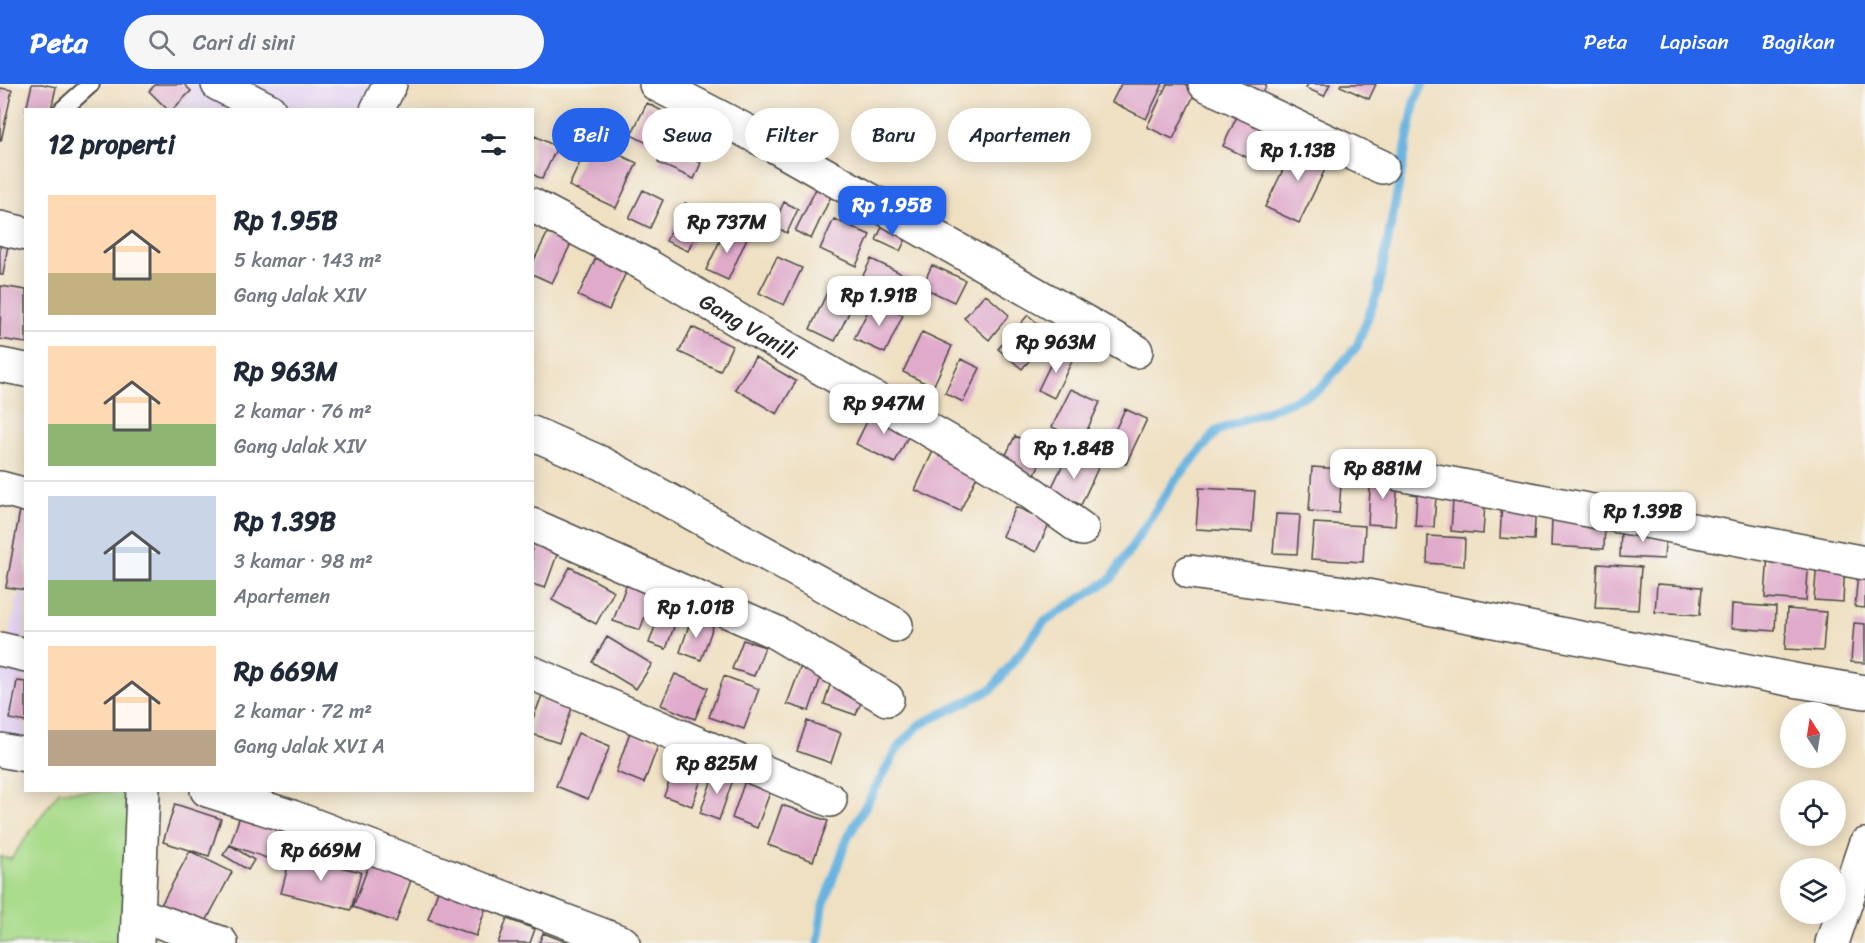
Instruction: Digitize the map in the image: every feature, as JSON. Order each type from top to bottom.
[{"type":"street","points":[[218,84],[265,108]]},
{"type":"street","points":[[378,108],[390,84]]},
{"type":"street","points":[[656,84],[773,145],[1136,351]]},
{"type":"street","points":[[1205,84],[1382,167]]},
{"type":"street","name":"Gang Vanili","points":[[534,206],[646,265],[995,468],[1082,529]]},
{"type":"street","points":[[0,228],[24,234]]},
{"type":"street","points":[[0,365],[24,370]]},
{"type":"street","points":[[534,434],[600,464],[896,625]]},
{"type":"street","points":[[1368,468],[1865,563]]},
{"type":"street","points":[[0,488],[24,494]]},
{"type":"street","points":[[534,526],[774,632],[887,699]]},
{"type":"street","points":[[1190,572],[1367,597],[1865,692]]},
{"type":"street","points":[[0,649],[24,655]]},
{"type":"street","points":[[534,673],[830,800]]},
{"type":"street","points":[[0,750],[24,755]]},
{"type":"street","points":[[142,792],[138,929],[221,943]]},
{"type":"street","points":[[213,792],[292,817],[623,943]]},
{"type":"street","points":[[1832,943],[1865,845]]},
{"type":"lane","points":[[64,108],[91,84]]},
{"type":"shaded area","points":[[183,84],[394,84],[379,108],[172,108]]},
{"type":"shaded area","points":[[24,573],[24,755],[0,749],[0,670]]},
{"type":"green space","points":[[58,792],[138,792],[137,943],[0,943],[0,857],[11,859]]},
{"type":"building","points":[[32,84],[56,87],[51,108],[26,108]]},
{"type":"building","points":[[156,84],[184,84],[191,91],[174,108],[166,108],[149,91]]},
{"type":"building","points":[[1121,84],[1163,84],[1146,119],[1112,102]]},
{"type":"building","points":[[1167,84],[1185,84],[1197,89],[1173,139],[1147,127]]},
{"type":"building","points":[[1216,84],[1267,84],[1258,104]]},
{"type":"building","points":[[1308,84],[1330,84],[1324,96],[1306,88]]},
{"type":"building","points":[[1341,84],[1376,84],[1369,99],[1340,86]]},
{"type":"building","points":[[0,88],[12,90],[1,141],[0,141]]},
{"type":"building","points":[[647,103],[656,108],[644,108]]},
{"type":"building","points":[[1240,110],[1278,128],[1261,164],[1223,146]]},
{"type":"building","points":[[642,113],[642,140],[631,135]]},
{"type":"building","points":[[535,136],[552,144],[552,158],[542,179],[534,175]]},
{"type":"building","points":[[1297,141],[1331,157],[1299,223],[1265,207]]},
{"type":"building","points":[[630,160],[637,163],[616,208],[569,186],[580,162],[630,162]]},
{"type":"building","points":[[699,162],[701,163],[694,179],[658,163]]},
{"type":"building","points":[[818,185],[833,192],[811,239],[795,231]]},
{"type":"building","points":[[643,190],[663,200],[650,228],[629,218]]},
{"type":"building","points":[[784,202],[798,209],[787,233],[773,226]]},
{"type":"building","points":[[685,203],[707,213],[688,251],[666,241]]},
{"type":"building","points":[[834,219],[870,235],[856,266],[820,249]]},
{"type":"building","points":[[884,223],[908,235],[900,251],[876,240]]},
{"type":"building","points":[[552,224],[575,235],[552,283],[534,275],[534,260]]},
{"type":"building","points":[[726,228],[747,238],[728,280],[706,270]]},
{"type":"building","points":[[0,243],[8,245],[3,275],[0,275]]},
{"type":"building","points":[[602,245],[632,259],[609,310],[578,296]]},
{"type":"building","points":[[777,257],[802,268],[784,305],[759,293]]},
{"type":"building","points":[[871,259],[911,278],[900,303],[859,284]]},
{"type":"building","points":[[932,265],[965,280],[954,302],[922,287]]},
{"type":"building","points":[[832,282],[858,294],[835,341],[810,329]]},
{"type":"building","points":[[1,286],[24,290],[24,343],[0,339]]},
{"type":"building","points":[[985,294],[1009,315],[989,340],[964,318]]},
{"type":"building","points":[[873,301],[903,315],[885,353],[854,339]]},
{"type":"building","points":[[1028,315],[1051,335],[1022,369],[998,349]]},
{"type":"building","points":[[692,327],[732,346],[720,371],[679,352]]},
{"type":"building","points":[[922,332],[952,346],[933,387],[903,372]]},
{"type":"building","points":[[1057,351],[1073,359],[1054,398],[1038,390]]},
{"type":"building","points":[[755,357],[796,381],[777,414],[735,389]]},
{"type":"building","points":[[961,359],[980,368],[963,402],[945,393]]},
{"type":"building","points":[[1071,389],[1100,402],[1082,441],[1052,427]]},
{"type":"building","points":[[874,407],[913,426],[895,463],[856,444]]},
{"type":"building","points":[[1125,409],[1147,419],[1126,464],[1104,454]]},
{"type":"building","points":[[1015,436],[1046,450],[1034,476],[1003,461]]},
{"type":"building","points":[[935,447],[981,468],[960,511],[915,490]]},
{"type":"building","points":[[1068,454],[1098,468],[1081,505],[1050,491]]},
{"type":"building","points":[[1312,467],[1342,469],[1339,513],[1309,511]]},
{"type":"building","points":[[1371,473],[1398,475],[1395,526],[1368,524]]},
{"type":"building","points":[[1199,488],[1255,491],[1252,532],[1196,529]]},
{"type":"building","points":[[1417,494],[1436,495],[1434,527],[1415,526]]},
{"type":"building","points":[[1453,500],[1485,502],[1483,534],[1451,531]]},
{"type":"building","points":[[1502,500],[1536,502],[1534,540],[1500,538]]},
{"type":"building","points":[[21,505],[24,506],[24,590],[6,587]]},
{"type":"building","points":[[1016,507],[1050,522],[1036,552],[1002,536]]},
{"type":"building","points":[[1276,514],[1300,515],[1297,554],[1273,553]]},
{"type":"building","points":[[1552,518],[1605,521],[1604,549],[1551,546]]},
{"type":"building","points":[[1314,523],[1365,526],[1363,562],[1311,559]]},
{"type":"building","points":[[1621,528],[1666,530],[1664,559],[1620,557]]},
{"type":"building","points":[[1428,536],[1465,538],[1464,566],[1427,563]]},
{"type":"building","points":[[534,544],[558,552],[545,588],[534,585]]},
{"type":"building","points":[[1768,554],[1809,557],[1806,601],[1765,598]]},
{"type":"building","points":[[1817,560],[1845,561],[1843,602],[1814,600]]},
{"type":"building","points":[[1598,564],[1641,567],[1638,610],[1595,608]]},
{"type":"building","points":[[570,567],[614,591],[596,624],[552,600]]},
{"type":"building","points":[[1858,571],[1865,571],[1865,608],[1855,607]]},
{"type":"building","points":[[629,578],[655,588],[640,630],[613,621]]},
{"type":"building","points":[[1657,584],[1702,587],[1700,615],[1655,612]]},
{"type":"building","points":[[1732,604],[1776,607],[1775,631],[1731,628]]},
{"type":"building","points":[[662,607],[679,613],[666,649],[649,643]]},
{"type":"building","points":[[1787,609],[1826,612],[1823,651],[1785,649]]},
{"type":"building","points":[[691,619],[713,627],[701,660],[680,652]]},
{"type":"building","points":[[1854,623],[1865,624],[1865,663],[1851,662]]},
{"type":"building","points":[[607,637],[652,664],[636,689],[592,662]]},
{"type":"building","points":[[743,640],[765,647],[754,676],[732,669]]},
{"type":"building","points":[[801,666],[822,674],[809,711],[787,704]]},
{"type":"building","points":[[675,674],[708,688],[695,719],[661,705]]},
{"type":"building","points":[[724,676],[759,689],[744,729],[709,717]]},
{"type":"building","points":[[17,681],[24,682],[24,722],[10,719]]},
{"type":"building","points":[[830,685],[863,697],[856,715],[824,704]]},
{"type":"building","points":[[543,693],[574,703],[559,743],[534,735],[534,716]]},
{"type":"building","points":[[807,721],[841,733],[831,763],[797,751]]},
{"type":"building","points":[[630,732],[659,743],[644,783],[616,772]]},
{"type":"building","points":[[578,733],[610,746],[588,799],[556,786]]},
{"type":"building","points":[[680,752],[707,762],[692,806],[664,796]]},
{"type":"building","points":[[715,771],[734,777],[719,820],[700,813]]},
{"type":"building","points":[[746,778],[772,787],[757,828],[732,818]]},
{"type":"building","points":[[175,804],[221,819],[209,856],[163,842]]},
{"type":"building","points":[[782,805],[828,821],[813,861],[768,845]]},
{"type":"building","points":[[242,810],[288,827],[275,861],[230,845]]},
{"type":"building","points":[[230,845],[254,860],[248,870],[223,855]]},
{"type":"building","points":[[190,851],[232,872],[203,927],[161,905]]},
{"type":"building","points":[[374,851],[416,866],[396,922],[353,907]]},
{"type":"building","points":[[291,855],[361,872],[351,910],[281,893]]},
{"type":"building","points":[[442,879],[490,896],[476,936],[428,919]]},
{"type":"building","points":[[507,919],[535,929],[530,943],[498,943]]},
{"type":"building","points":[[543,933],[569,943],[539,943]]},
{"type":"waterway","points":[[818,943],[823,906],[847,839],[899,746],[919,725],[992,689],[1044,622],[1111,579],[1174,482],[1217,431],[1319,390],[1357,346],[1378,291],[1415,101],[1423,84]]}]
